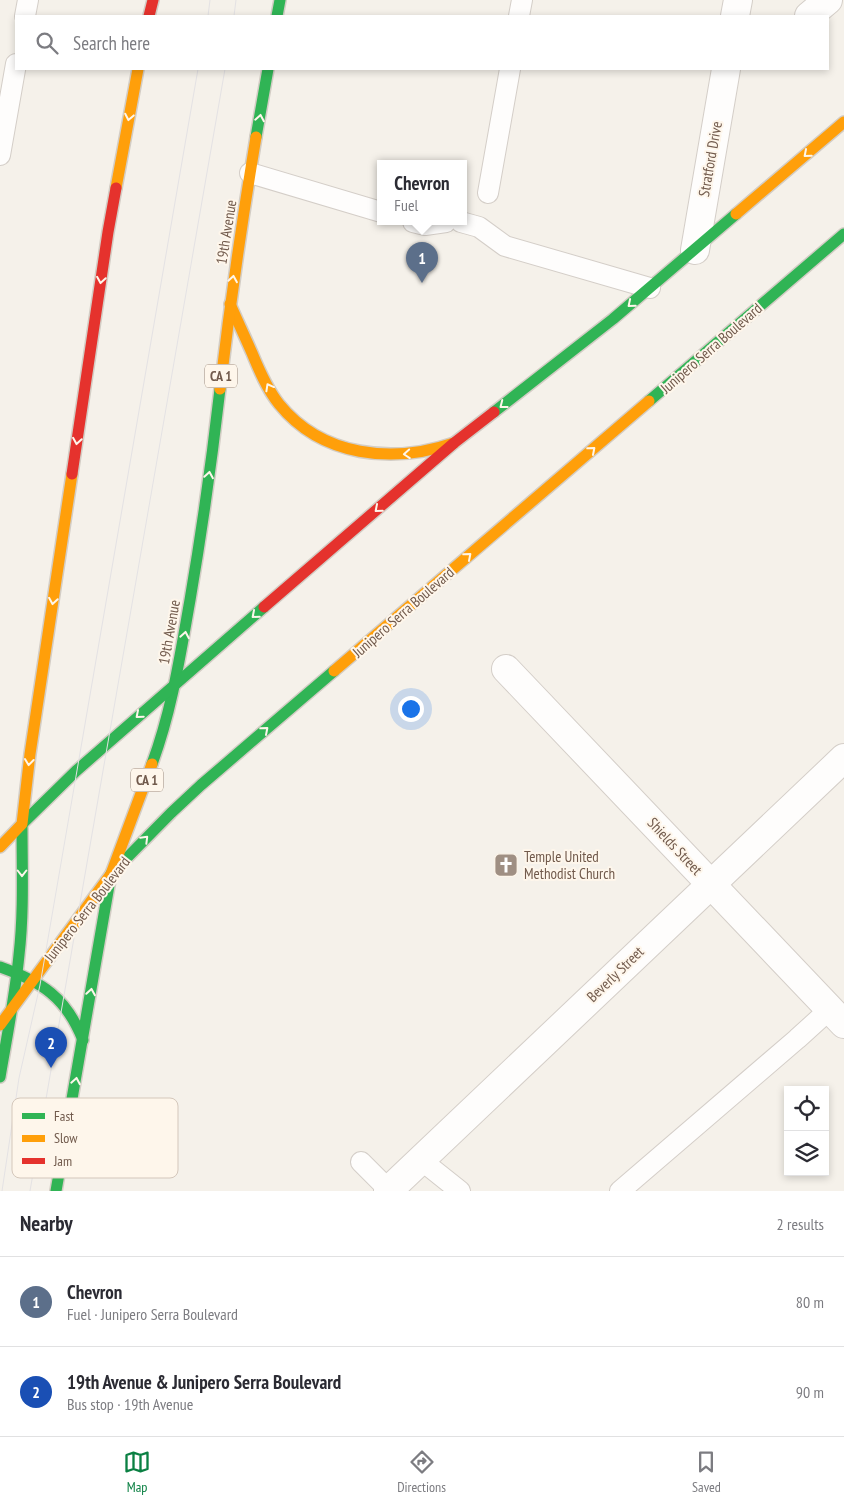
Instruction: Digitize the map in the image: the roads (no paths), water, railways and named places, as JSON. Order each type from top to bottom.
[{"type":"main road","points":[[149,15],[153,0]]},
{"type":"main road","points":[[277,15],[280,0]]},
{"type":"main road","points":[[0,1077],[18,973],[22,906],[22,824],[31,745],[108,232],[138,70]]},
{"type":"main road","name":"19th Avenue","points":[[73,1098],[111,874],[154,763],[176,683],[192,591],[209,473],[230,304],[268,70]]},
{"type":"main road","points":[[0,847],[83,766],[176,683],[454,443],[613,319],[844,122]]},
{"type":"main road","name":"Junipero Serra Boulevard","points":[[0,1025],[111,874],[164,819],[201,785],[844,234]]},
{"type":"main road","points":[[230,304],[270,390],[289,416],[314,434],[345,448],[388,455],[418,453],[454,443]]},
{"type":"main road","points":[[0,968],[18,973],[51,992],[72,1014],[79,1026],[83,1040]]},
{"type":"main road","name":"19th Avenue","points":[[56,1191],[58,1178]]},
{"type":"street","points":[[735,15],[738,0]]},
{"type":"street","points":[[810,15],[828,0]]},
{"type":"street","points":[[724,80],[745,70]]},
{"type":"street","name":"Stratford Drive","points":[[694,250],[724,80]]},
{"type":"street","name":"Shields Street","points":[[506,669],[837,1016]]},
{"type":"street","name":"Beverly Street","points":[[388,1190],[844,758]]},
{"type":"lane","points":[[25,15],[28,0]]},
{"type":"lane","points":[[0,155],[15,70]]},
{"type":"lane","points":[[488,192],[510,70]]},
{"type":"lane","points":[[250,173],[377,211]]},
{"type":"lane","points":[[467,224],[479,227],[505,246],[650,288]]},
{"type":"lane","points":[[620,1191],[782,1052],[837,1016]]},
{"type":"lane","points":[[421,1160],[460,1191]]},
{"type":"lane","points":[[361,1162],[388,1190]]},
{"type":"tram line","points":[[208,15],[210,0]]},
{"type":"tram line","points":[[234,15],[236,0]]},
{"type":"tram line","points":[[16,1098],[40,985],[198,70]]},
{"type":"tram line","points":[[46,1098],[225,70]]},
{"type":"tram line","points":[[2,1191],[12,1125]]},
{"type":"tram line","points":[[30,1191],[32,1178]]},
{"type":"place","name":"Chevron","points":[[422,283]]},
{"type":"place","name":"Temple United Methodist Church","points":[[506,865]]},
{"type":"place","name":"19th Avenue & Junipero Serra Boulevard","points":[[51,1068]]}]
